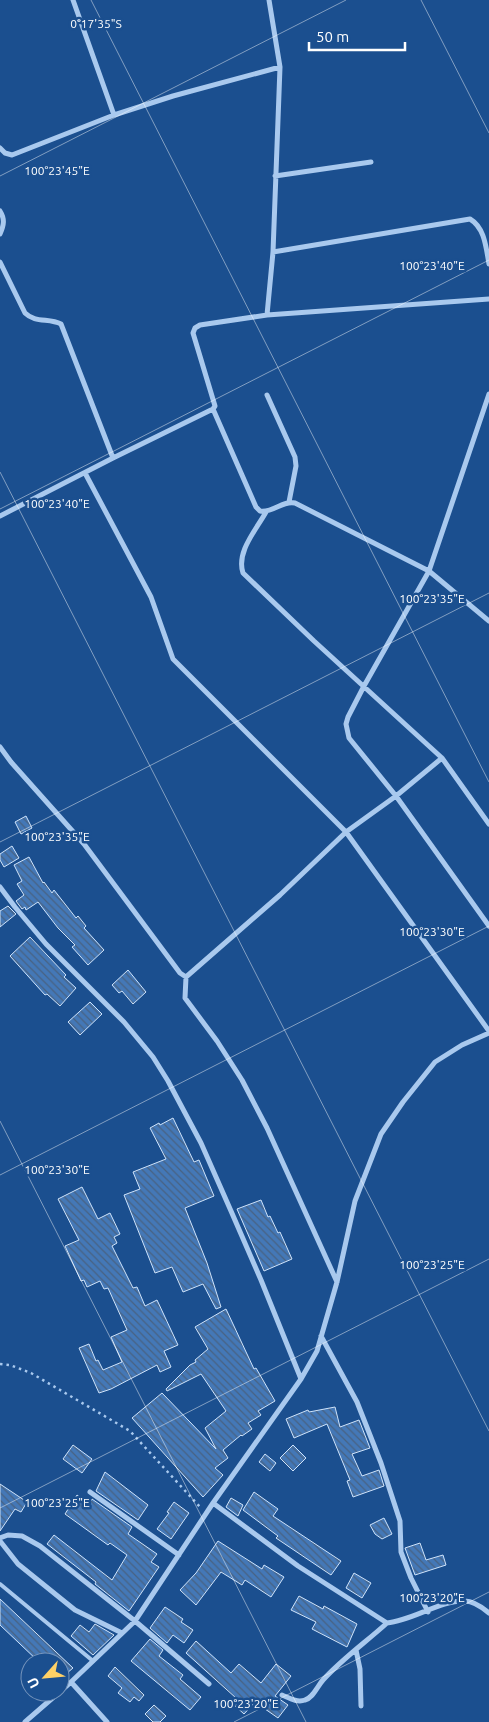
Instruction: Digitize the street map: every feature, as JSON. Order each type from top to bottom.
[{"type":"street","points":[[73,0],[114,115]]},
{"type":"street","points":[[267,315],[272,252],[280,67],[269,0]]},
{"type":"street","points":[[0,148],[5,153],[12,155],[114,115],[173,96],[280,67]]},
{"type":"street","points":[[275,176],[371,162]]},
{"type":"street","points":[[0,211],[4,218],[0,234]]},
{"type":"street","points":[[272,252],[470,218],[481,229],[489,264]]},
{"type":"street","points":[[0,262],[25,313],[30,318],[55,321],[61,324],[113,458]]},
{"type":"street","points":[[266,512],[260,511],[256,507],[213,409],[215,406],[193,333],[195,328],[200,325],[267,315],[489,299]]},
{"type":"street","points":[[489,394],[429,571],[364,686],[346,724],[350,738],[396,796],[489,926]]},
{"type":"street","points":[[266,395],[295,457],[296,466],[290,502]]},
{"type":"street","points":[[0,516],[213,409]]},
{"type":"street","points":[[25,1722],[71,1682],[135,1621],[213,1503],[301,1379],[317,1351],[337,1282],[356,1201],[381,1134],[403,1102],[436,1062],[462,1045],[489,1032],[346,832],[173,659],[151,597],[85,473]]},
{"type":"street","points":[[489,621],[429,571],[295,503],[284,503],[266,512],[241,554],[240,564],[243,573],[442,758],[489,824]]},
{"type":"street","points":[[0,747],[84,844],[180,973],[186,977]]},
{"type":"street","points":[[337,1282],[275,1145],[242,1080],[217,1041],[184,998],[186,977],[280,895],[346,832],[396,796],[442,758]]},
{"type":"street","points":[[0,887],[46,944],[124,1022],[153,1057],[201,1144],[232,1211],[301,1379]]},
{"type":"street","points":[[321,1336],[358,1402],[382,1463],[400,1521],[401,1552],[411,1578],[428,1612]]},
{"type":"street","points":[[90,1492],[179,1555]]},
{"type":"street","points":[[213,1503],[298,1566],[387,1623],[401,1622],[449,1603],[467,1600],[482,1607],[489,1614]]},
{"type":"street","points":[[122,1633],[75,1610],[18,1564],[0,1539],[8,1535],[22,1536],[40,1546],[135,1621],[209,1684]]},
{"type":"street","points":[[282,1695],[298,1701],[312,1696],[322,1681],[387,1623]]},
{"type":"street","points":[[356,1650],[360,1669],[361,1706]]},
{"type":"street","points":[[71,1682],[107,1722]]},
{"type":"lane","points":[[0,1584],[93,1661]]},
{"type":"path","points":[[0,1364],[10,1365],[31,1373],[130,1431],[206,1514]]},
{"type":"building","points":[[26,816],[32,828],[21,834],[15,822]]},
{"type":"building","points":[[12,846],[19,858],[4,867],[0,860],[0,854]]},
{"type":"building","points":[[29,857],[43,883],[52,893],[54,890],[76,918],[78,916],[86,926],[84,928],[104,950],[88,965],[72,947],[75,945],[58,928],[38,902],[26,910],[25,907],[22,909],[16,901],[24,895],[17,884],[22,881],[14,865]]},
{"type":"building","points":[[8,906],[16,914],[0,927],[0,911]]},
{"type":"building","points":[[30,937],[66,975],[64,977],[76,988],[60,1006],[47,994],[45,995],[10,956]]},
{"type":"building","points":[[128,970],[146,992],[133,1004],[122,991],[119,993],[112,985]]},
{"type":"building","points":[[90,1002],[102,1014],[80,1035],[68,1022]]},
{"type":"building","points":[[173,1118],[194,1162],[199,1160],[214,1196],[185,1208],[207,1263],[221,1307],[216,1309],[203,1284],[183,1292],[172,1267],[155,1273],[124,1195],[140,1189],[133,1172],[166,1159],[150,1128]]},
{"type":"building","points":[[82,1187],[98,1219],[110,1213],[120,1234],[114,1237],[117,1243],[112,1246],[133,1288],[137,1287],[145,1306],[157,1300],[178,1345],[164,1351],[171,1367],[160,1372],[157,1365],[111,1389],[99,1393],[79,1348],[89,1344],[96,1361],[98,1360],[103,1370],[122,1362],[111,1337],[127,1330],[108,1288],[104,1289],[100,1281],[87,1287],[84,1280],[81,1281],[65,1246],[79,1240],[58,1199]]},
{"type":"building","points":[[261,1200],[268,1217],[270,1216],[278,1233],[280,1232],[292,1259],[264,1271],[237,1209]]},
{"type":"building","points":[[226,1309],[254,1369],[256,1368],[275,1401],[258,1411],[261,1415],[248,1423],[252,1429],[241,1435],[223,1450],[228,1458],[215,1468],[223,1475],[203,1497],[132,1418],[162,1393],[216,1449],[205,1428],[226,1411],[201,1374],[167,1391],[166,1389],[208,1349],[195,1327]]},
{"type":"building","points":[[335,1407],[340,1427],[359,1420],[370,1448],[352,1454],[362,1476],[379,1470],[384,1486],[353,1497],[347,1481],[350,1480],[327,1424],[294,1438],[286,1419],[308,1410],[309,1412]]},
{"type":"building","points":[[73,1445],[92,1459],[82,1473],[63,1459]]},
{"type":"building","points":[[293,1445],[306,1458],[293,1471],[280,1458]]},
{"type":"building","points":[[265,1454],[276,1463],[270,1471],[259,1462]]},
{"type":"building","points":[[105,1472],[148,1505],[138,1520],[96,1491]]},
{"type":"building","points":[[0,1484],[27,1502],[21,1512],[15,1509],[0,1531]]},
{"type":"building","points":[[254,1492],[278,1509],[273,1516],[341,1561],[331,1575],[276,1538],[278,1536],[243,1510]]},
{"type":"building","points":[[77,1495],[89,1504],[92,1499],[132,1527],[128,1534],[157,1554],[151,1562],[159,1567],[129,1611],[95,1584],[96,1582],[47,1544],[54,1535],[112,1580],[127,1555],[110,1543],[108,1545],[65,1514]]},
{"type":"building","points":[[231,1498],[243,1505],[238,1516],[226,1507]]},
{"type":"building","points":[[174,1502],[189,1513],[171,1539],[157,1529],[169,1513],[167,1512]]},
{"type":"building","points":[[384,1518],[392,1534],[382,1539],[375,1534],[370,1525]]},
{"type":"building","points":[[218,1541],[262,1569],[264,1565],[284,1577],[271,1597],[245,1580],[242,1585],[221,1572],[196,1605],[180,1590],[196,1573]]},
{"type":"building","points":[[420,1543],[426,1560],[443,1555],[446,1565],[415,1575],[405,1548]]},
{"type":"building","points":[[354,1573],[371,1583],[362,1598],[346,1588]]},
{"type":"building","points":[[299,1596],[323,1609],[324,1606],[357,1624],[347,1647],[312,1629],[316,1622],[291,1610]]},
{"type":"building","points":[[0,1599],[56,1652],[28,1652],[0,1625]]},
{"type":"building","points":[[165,1607],[183,1619],[181,1622],[193,1630],[184,1643],[173,1635],[167,1643],[150,1628]]},
{"type":"building","points":[[95,1624],[114,1635],[93,1655],[71,1636],[80,1625],[89,1632]]},
{"type":"building","points":[[150,1639],[163,1650],[159,1656],[183,1675],[180,1679],[201,1697],[190,1710],[131,1661]]},
{"type":"building","points":[[196,1641],[231,1673],[239,1664],[261,1683],[276,1664],[291,1676],[275,1696],[288,1705],[278,1718],[255,1702],[244,1714],[232,1703],[236,1698],[186,1653]]},
{"type":"building","points":[[115,1667],[144,1695],[139,1701],[134,1697],[130,1702],[118,1693],[122,1688],[108,1676]]},
{"type":"building","points":[[154,1705],[166,1716],[160,1722],[153,1722],[145,1714]]}]
